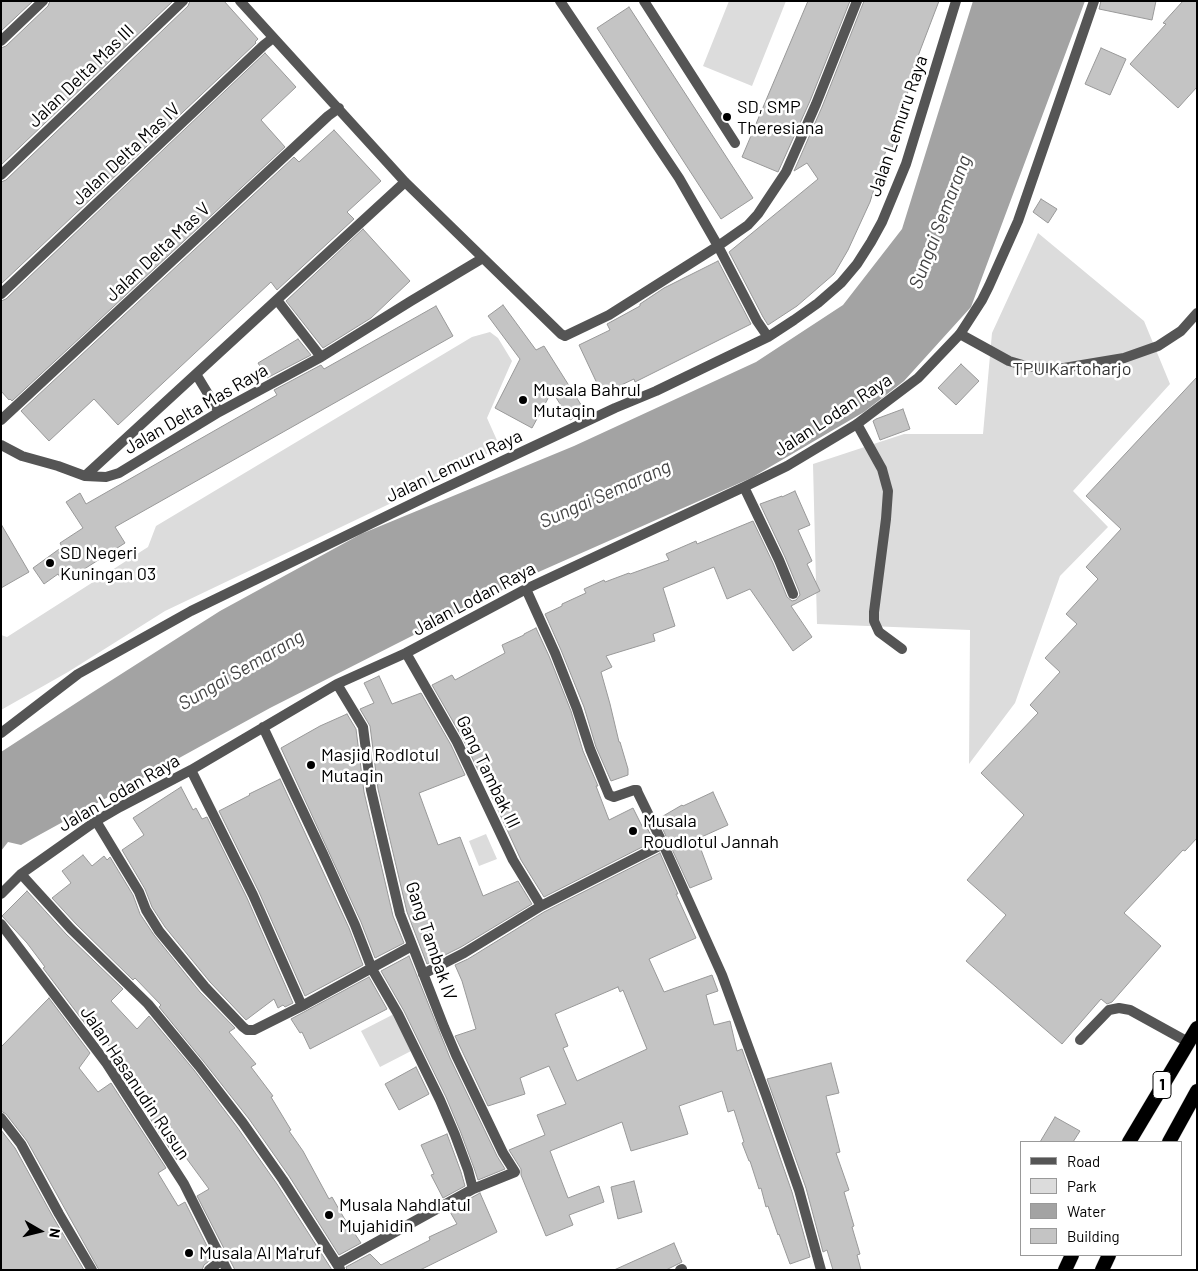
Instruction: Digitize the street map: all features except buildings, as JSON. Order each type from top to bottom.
[{"type":"highway","name":"1","points":[[1130,1141],[1197,1028]]},
{"type":"highway","name":"1","points":[[1170,1141],[1197,1091]]},
{"type":"highway","points":[[1066,1270],[1072,1256]]},
{"type":"highway","points":[[1102,1270],[1109,1256]]},
{"type":"street","points":[[1,42],[43,1]]},
{"type":"street","name":"Jalan Delta Mas III","points":[[1,175],[183,1]]},
{"type":"street","points":[[240,1],[405,182],[560,334],[565,336],[609,315],[718,246],[748,225],[758,214],[786,172],[816,104],[857,1]]},
{"type":"street","points":[[560,1],[679,178],[718,246],[757,321],[768,337]]},
{"type":"street","points":[[644,1],[735,143]]},
{"type":"street","name":"Jalan Lemuru Raya","points":[[1,733],[78,674],[191,611],[434,493],[714,364],[768,337],[818,303],[841,283],[857,264],[882,222],[906,164],[956,1]]},
{"type":"street","name":"Jalan Lodan Raya","points":[[1,894],[21,874],[96,821],[191,770],[337,684],[406,653],[526,589],[787,466],[857,424],[918,378],[960,334],[989,286],[1018,221],[1094,1]]},
{"type":"street","name":"Jalan Delta Mas IV","points":[[1,294],[273,38]]},
{"type":"street","name":"Jalan Delta Mas V","points":[[1,420],[328,116],[339,108]]},
{"type":"street","name":"Jalan Delta Mas Raya","points":[[85,476],[405,182]]},
{"type":"street","name":"Jalan Delta Mas Raya","points":[[1,445],[22,456],[85,476],[106,477],[119,473],[219,412],[321,357],[484,258]]},
{"type":"street","points":[[277,300],[321,357]]},
{"type":"street","points":[[960,334],[1009,361],[1041,368],[1064,368],[1124,358],[1158,346],[1180,331],[1197,313]]},
{"type":"street","points":[[196,374],[219,412]]},
{"type":"street","points":[[857,424],[882,469],[888,491],[874,621],[879,632],[902,649]]},
{"type":"street","points":[[744,487],[793,594]]},
{"type":"street","points":[[526,589],[555,653],[609,795],[614,797],[637,790],[722,975],[799,1190],[821,1270]]},
{"type":"street","name":"Gang Tambak III","points":[[406,653],[458,742],[513,860],[541,906]]},
{"type":"street","name":"Gang Tambak IV","points":[[337,684],[363,727],[371,790],[400,914],[456,1055],[502,1153],[514,1172],[473,1189]]},
{"type":"street","points":[[21,874],[71,929],[148,1004],[199,1066],[243,1123],[339,1267],[473,1189],[468,1170],[440,1100],[398,1014],[372,969],[324,854],[263,727]]},
{"type":"street","points":[[191,770],[253,895],[302,1006]]},
{"type":"street","points":[[96,821],[139,892],[146,910],[160,932],[205,987],[247,1030],[254,1030],[302,1006],[412,946]]},
{"type":"street","points":[[423,974],[464,953],[541,906],[663,844]]},
{"type":"street","name":"Jalan Hasanudin Rusun","points":[[1,924],[107,1064],[184,1184],[224,1265]]},
{"type":"street","points":[[1080,1040],[1108,1010],[1119,1008],[1130,1010],[1188,1042]]},
{"type":"street","points":[[1,1118],[21,1144],[92,1270]]},
{"type":"street","points":[[208,1270],[224,1265]]},
{"type":"green space","points":[[729,1],[786,1],[752,86],[703,66]]},
{"type":"green space","name":"TPU Kartoharjo","points":[[1038,233],[1144,321],[1170,384],[1073,491],[1108,527],[1060,576],[1015,703],[969,764],[970,630],[817,624],[813,464],[904,434],[983,434],[992,333]]},
{"type":"green space","points":[[490,332],[498,338],[512,361],[487,418],[500,447],[406,496],[165,611],[68,672],[1,710],[1,635],[7,637],[148,547],[156,526],[472,337]]},
{"type":"green space","points":[[486,834],[497,859],[479,866],[469,841]]},
{"type":"green space","points":[[394,1014],[413,1050],[380,1067],[361,1031]]},
{"type":"water","name":"Sungai Semarang","points":[[973,1],[1085,1],[971,307],[904,381],[864,412],[751,478],[534,574],[270,708],[21,845],[8,842],[1,851],[1,752],[93,692],[220,611],[361,534],[574,446],[756,362],[843,305],[902,229]]},
{"type":"place","name":"SD, SMP Theresiana","points":[[727,117]]},
{"type":"place","name":"Musala Bahrul Mutaqin","points":[[523,400]]},
{"type":"place","name":"SD Negeri Kuningan 03","points":[[50,563]]},
{"type":"place","name":"Masjid Rodlotul Mutaqin","points":[[311,765]]},
{"type":"place","name":"Musala Roudlotul Jannah","points":[[633,831]]},
{"type":"place","name":"Musala Nahdlatul Mujahidin","points":[[329,1215]]},
{"type":"place","name":"Musala Al Ma'ruf","points":[[189,1253]]}]
